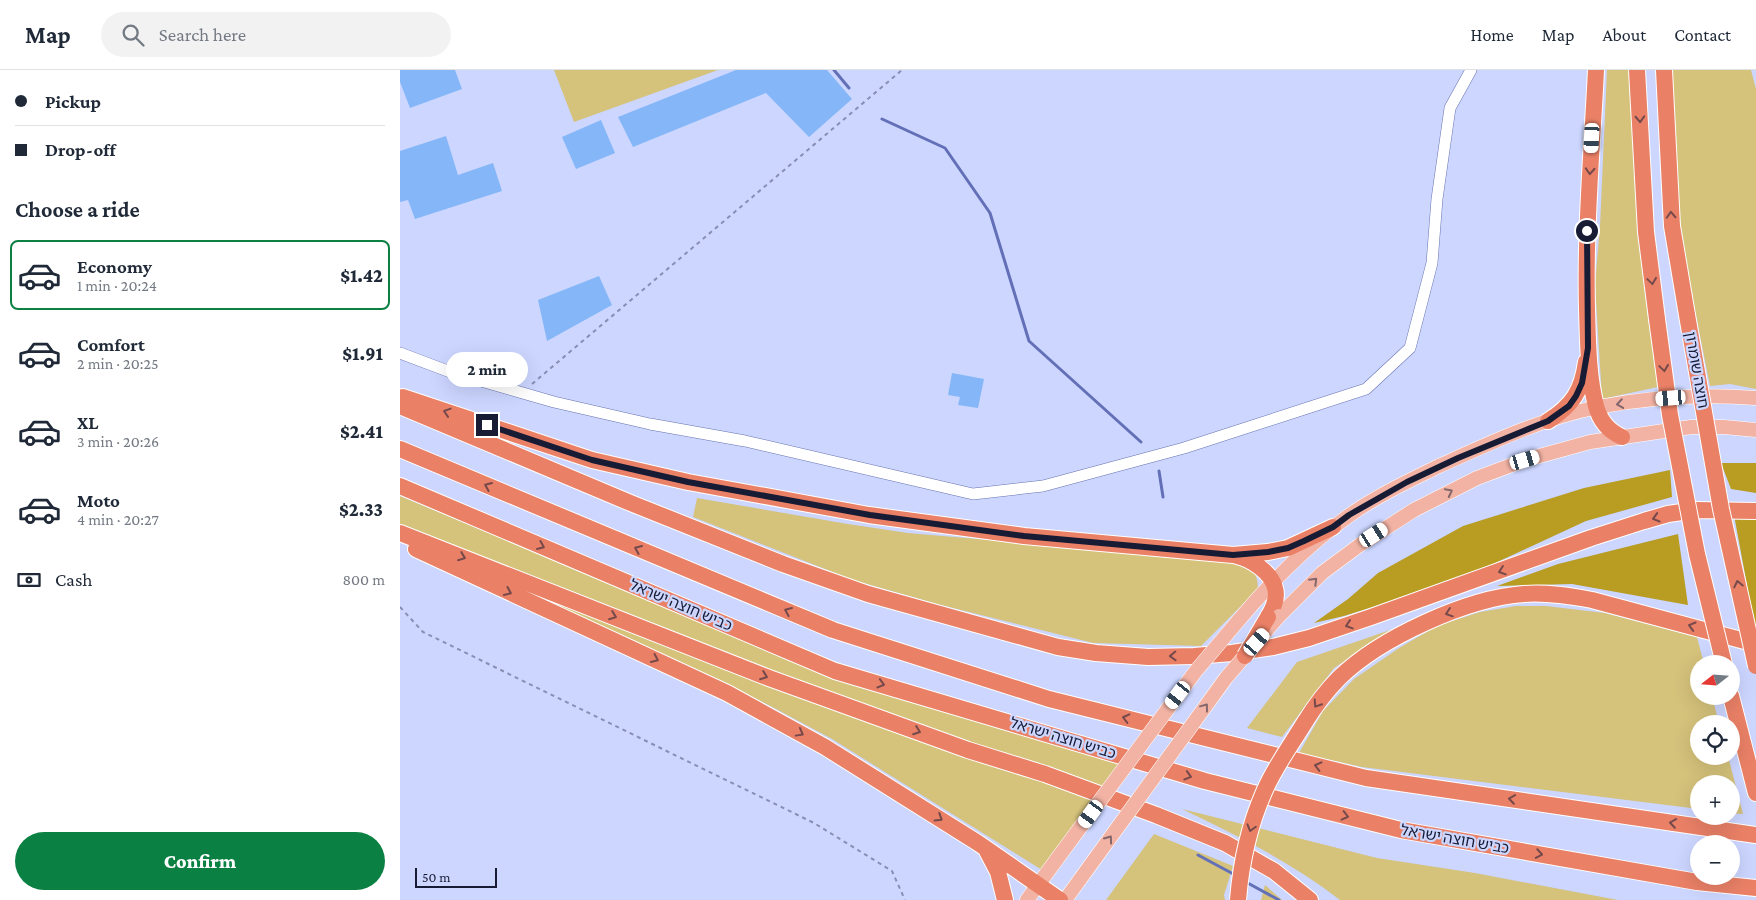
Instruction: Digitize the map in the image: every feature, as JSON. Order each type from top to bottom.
[{"type":"highway","points":[[1596,70],[1587,214],[1586,284],[1588,348],[1597,408],[1603,422],[1612,433],[1622,437]]},
{"type":"highway","name":"חוצה שומרון","points":[[1637,70],[1646,232],[1670,415],[1697,554],[1722,655]]},
{"type":"highway","name":"חוצה שומרון","points":[[1664,70],[1672,226],[1721,509],[1756,666]]},
{"type":"highway","points":[[1548,421],[1564,410],[1576,396],[1585,369],[1588,348]]},
{"type":"highway","points":[[400,396],[592,460],[688,482],[870,515],[1024,536],[1233,555],[1244,558],[1260,568],[1273,582],[1276,589],[1272,610],[1274,617],[1245,656]]},
{"type":"highway","points":[[400,406],[633,504],[783,564],[859,591],[1049,644],[1096,653],[1148,657],[1232,653],[1273,647],[1309,638],[1591,538],[1652,519],[1696,510],[1756,510]]},
{"type":"highway","points":[[400,449],[833,630],[1049,699],[1366,778],[1756,835]]},
{"type":"highway","name":"כביש חוצה ישראל","points":[[400,486],[835,670],[1195,778],[1401,830],[1697,882],[1756,888]]},
{"type":"highway","points":[[1233,555],[1288,548],[1333,527]]},
{"type":"highway","points":[[400,533],[769,678],[968,750],[1045,774],[1156,815],[1225,843],[1274,871],[1310,900]]},
{"type":"highway","points":[[400,542],[727,693],[825,747],[986,848],[1060,900]]},
{"type":"highway","points":[[1238,900],[1240,871],[1252,823],[1264,792],[1305,722],[1328,689],[1368,654],[1439,617],[1483,602],[1524,594],[1564,596],[1592,600],[1756,644]]},
{"type":"highway","points":[[1733,705],[1756,792]]},
{"type":"highway","points":[[986,848],[998,872],[1004,900]]},
{"type":"main road","points":[[1028,900],[1195,672],[1300,553],[1349,515],[1407,482],[1458,458],[1548,421],[1597,408],[1638,401],[1716,395],[1756,398]]},
{"type":"main road","points":[[1274,617],[1322,573],[1361,544],[1414,510],[1477,478],[1525,460],[1590,442],[1690,427],[1724,427],[1756,430]]},
{"type":"main road","points":[[1065,900],[1200,714],[1245,656]]},
{"type":"street","points":[[400,354],[453,373],[554,402],[650,424],[745,441],[973,494],[1044,486],[1184,448],[1366,389],[1410,348],[1432,263],[1437,199],[1450,108],[1471,70]]},
{"type":"path","points":[[522,393],[902,70]]},
{"type":"path","points":[[400,607],[423,632],[814,823],[892,871],[905,900]]},
{"type":"shaded area","points":[[554,70],[718,70],[574,122]]},
{"type":"shaded area","points":[[1607,70],[1629,70],[1637,217],[1658,387],[1602,399],[1595,284],[1600,226]]},
{"type":"shaded area","points":[[1672,70],[1751,70],[1756,89],[1756,389],[1730,384],[1710,386],[1679,230]]},
{"type":"shaded area","points":[[1721,463],[1756,463],[1756,493],[1731,489]]},
{"type":"shaded area","points":[[1670,470],[1672,497],[1586,521],[1493,564],[1437,587],[1344,616],[1314,623],[1348,599],[1378,573],[1463,526],[1584,488]]},
{"type":"shaded area","points":[[400,496],[613,584],[936,707],[1120,764],[1042,870],[832,739],[776,709],[723,682],[400,533]]},
{"type":"shaded area","points":[[697,498],[908,533],[1233,561],[1254,573],[1258,582],[1258,589],[1201,646],[1093,643],[937,604],[853,580],[693,517]]},
{"type":"shaded area","points":[[1734,515],[1756,518],[1756,634]]},
{"type":"shaded area","points":[[1678,534],[1688,605],[1572,584],[1497,586],[1558,564]]},
{"type":"shaded area","points":[[1516,606],[1546,606],[1605,613],[1697,637],[1702,655],[1690,655],[1690,705],[1714,705],[1717,715],[1690,715],[1690,765],[1730,765],[1733,775],[1690,775],[1690,808],[1362,767],[1299,753],[1323,711],[1354,679],[1399,648],[1437,626],[1480,612]]},
{"type":"shaded area","points":[[1399,627],[1334,668],[1282,737],[1247,728],[1297,662]]},
{"type":"shaded area","points":[[1740,802],[1743,814],[1740,814]]},
{"type":"shaded area","points":[[1182,809],[1377,858],[1475,873],[1618,900],[1340,900],[1264,850]]},
{"type":"shaded area","points":[[1154,834],[1233,866],[1224,895],[1225,900],[1106,900]]},
{"type":"shaded area","points":[[1265,885],[1282,900],[1261,900]]},
{"type":"building","points":[[400,70],[455,70],[462,89],[410,108],[400,82]]},
{"type":"building","points":[[736,70],[827,70],[852,99],[809,137],[766,93],[633,147],[618,117]]},
{"type":"building","points":[[601,120],[615,153],[576,169],[562,137]]},
{"type":"building","points":[[446,136],[458,175],[493,163],[502,191],[415,219],[408,200],[400,202],[400,151]]},
{"type":"building","points":[[599,276],[612,305],[547,341],[538,300]]},
{"type":"building","points":[[952,373],[984,379],[978,408],[958,405],[960,397],[948,395]]},
{"type":"waterway","points":[[834,70],[849,88]]},
{"type":"waterway","points":[[882,119],[945,148],[990,213],[1029,341],[1141,442]]},
{"type":"waterway","points":[[1159,471],[1163,497]]},
{"type":"waterway","points":[[1198,855],[1237,876]]},
{"type":"waterway","points":[[1244,881],[1279,900]]},
{"type":"route","points":[[487,425],[592,460],[688,482],[870,515],[1024,536],[1233,555],[1268,552],[1288,548],[1333,527],[1349,515],[1407,482],[1458,458],[1548,421],[1569,406],[1582,383],[1588,348],[1587,231]]}]
